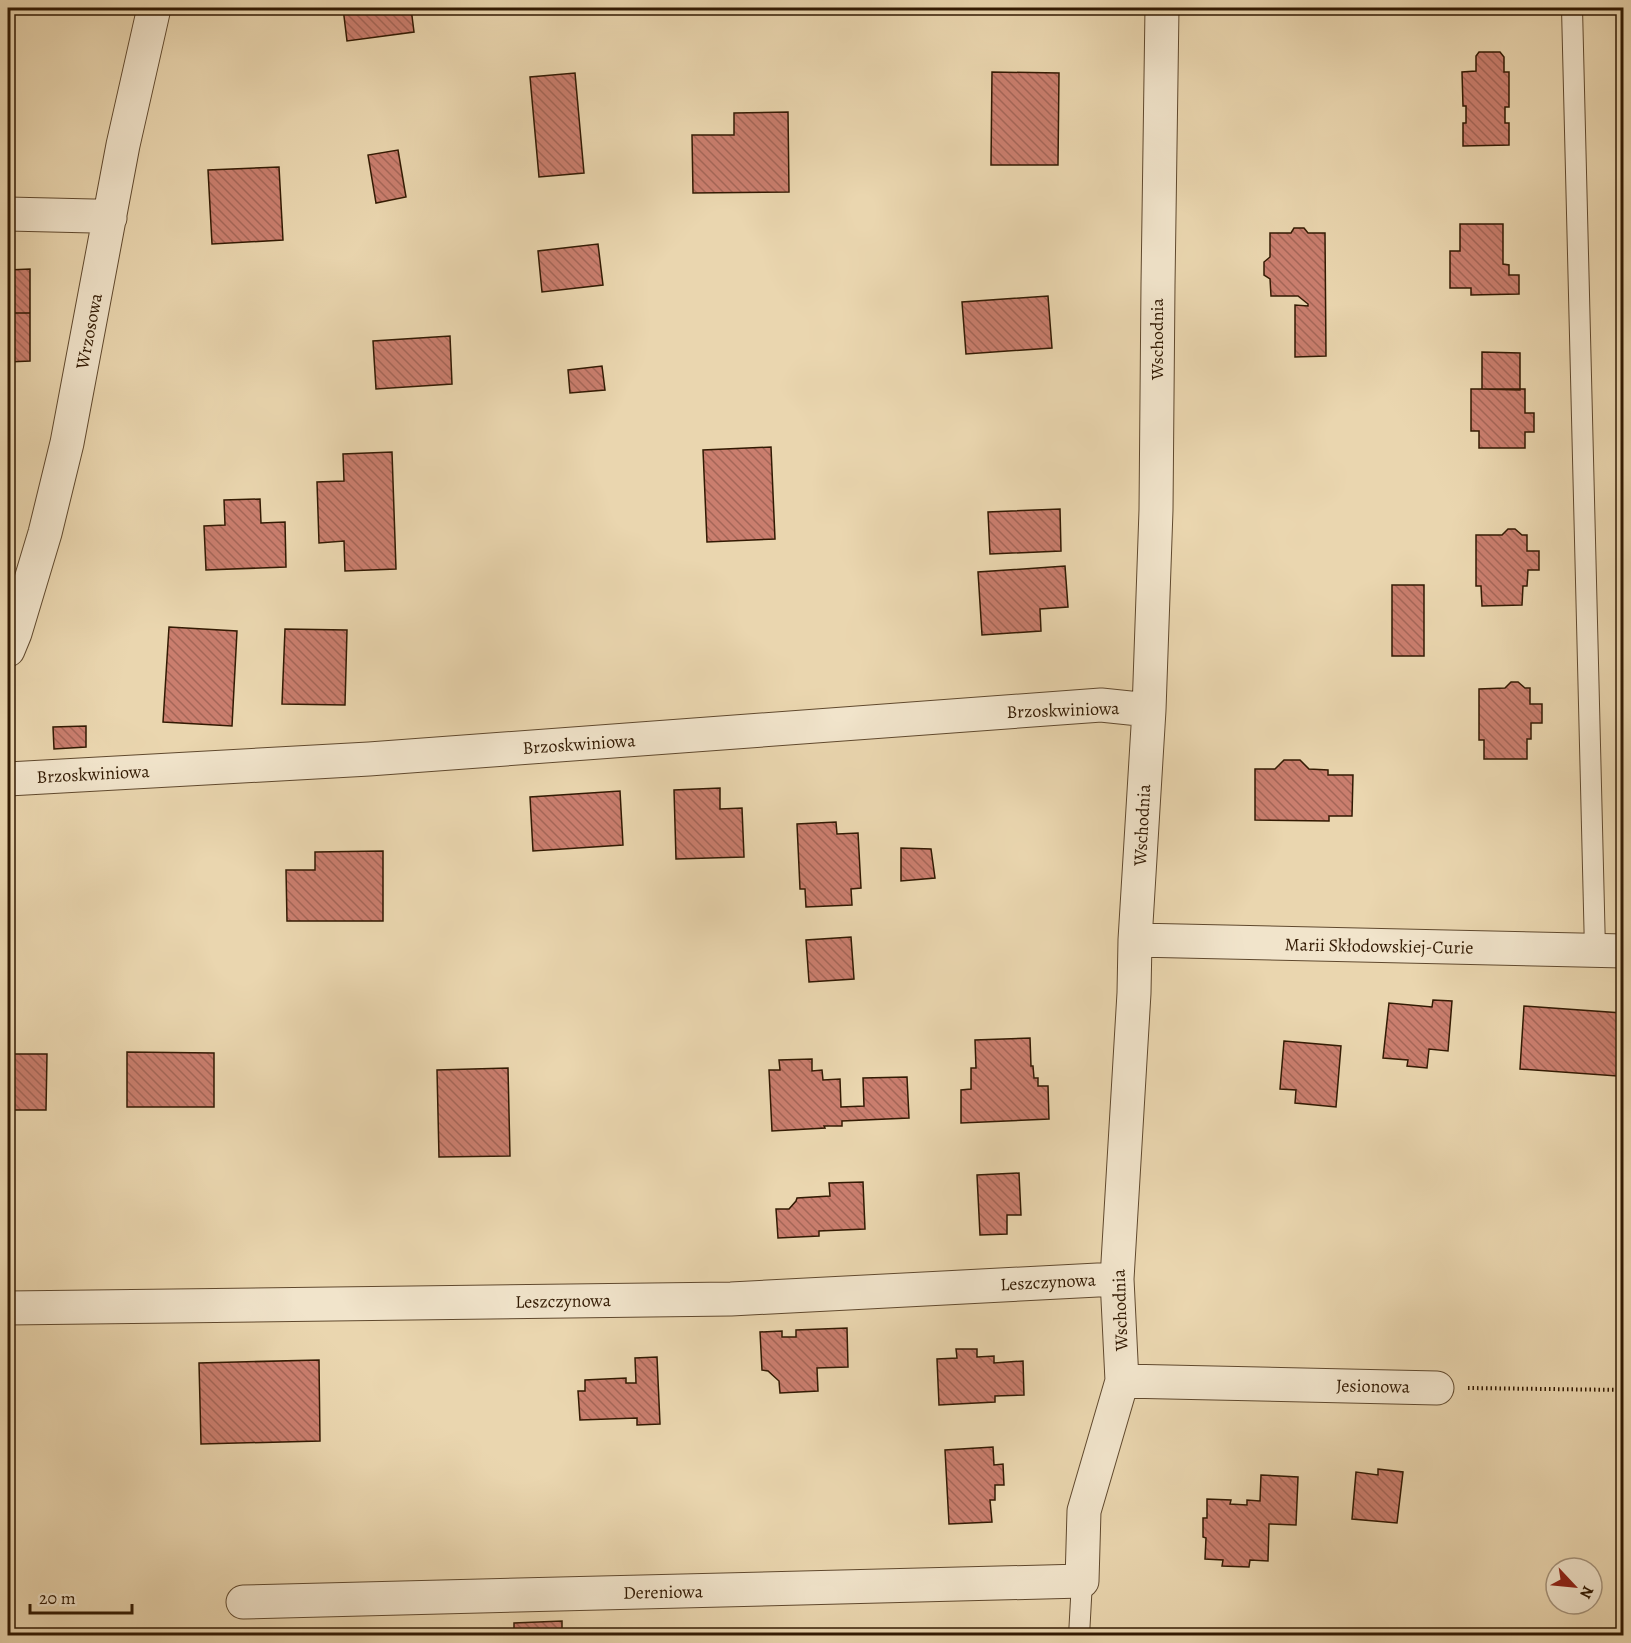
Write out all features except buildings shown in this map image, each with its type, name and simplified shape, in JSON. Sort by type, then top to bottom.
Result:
[{"type":"street","name":"Wrzosowa","points":[[8,650],[45,533],[67,443],[123,145],[154,8]]},
{"type":"street","name":"Wschodnia","points":[[1082,1581],[1084,1511],[1122,1381],[1117,1279],[1149,710],[1156,510],[1162,8]]},
{"type":"street","points":[[8,214],[110,218]]},
{"type":"street","name":"Brzoskwiniowa","points":[[8,779],[369,759],[1101,705],[1149,710]]},
{"type":"street","name":"Marii Skłodowskiej-Curie","points":[[1135,940],[1609,951]]},
{"type":"street","name":"Leszczynowa","points":[[8,1308],[731,1299],[1117,1279]]},
{"type":"street","name":"Jesionowa","points":[[1122,1381],[1437,1388]]},
{"type":"street","name":"Dereniowa","points":[[243,1602],[1082,1581]]},
{"type":"lane","points":[[1572,8],[1609,951]]},
{"type":"lane","name":"Wschodnia","points":[[1079,1635],[1082,1581]]},
{"type":"path","points":[[1437,1388],[1623,1390]]}]
